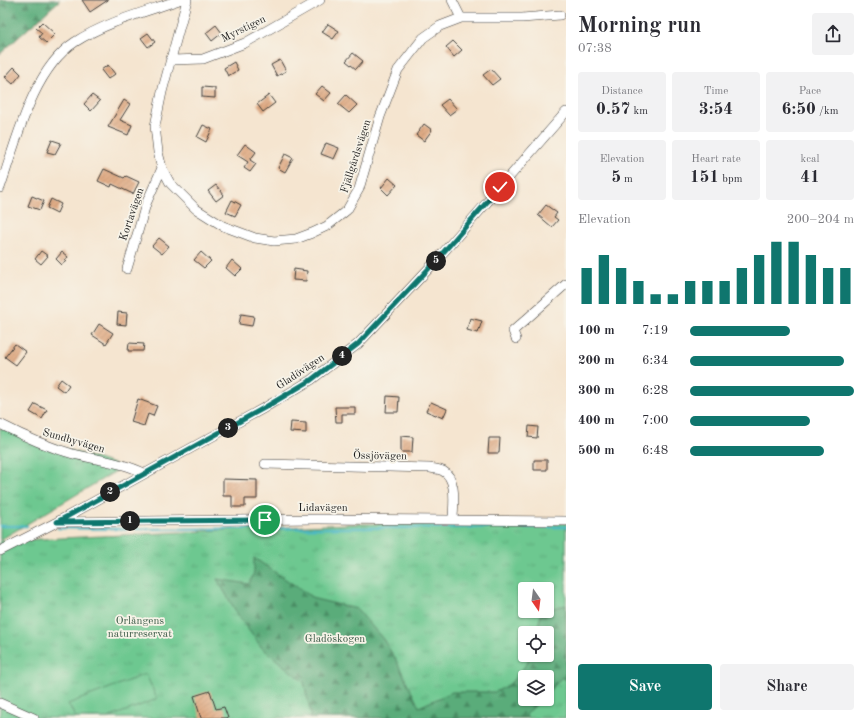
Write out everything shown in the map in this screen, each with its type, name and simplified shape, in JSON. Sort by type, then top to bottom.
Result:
[{"type":"street","points":[[0,188],[36,90],[54,61],[74,42],[101,28],[179,0]]},
{"type":"street","name":"Fjällgårdsvägen","points":[[187,0],[172,60],[162,92],[156,126],[158,152],[162,168],[170,183],[196,209],[223,226],[254,238],[274,241],[296,239],[327,226],[347,210],[359,189],[380,116],[398,70],[423,38],[440,26],[461,18],[522,18],[560,15]]},
{"type":"street","name":"Myrstigen","points":[[172,60],[202,59],[245,43],[320,0]]},
{"type":"street","points":[[452,0],[461,18]]},
{"type":"street","name":"Gladövägen","points":[[0,551],[57,522],[264,408],[311,380],[358,344],[434,263],[566,112]]},
{"type":"street","name":"Kortavägen","points":[[127,269],[146,203],[162,168]]},
{"type":"street","points":[[516,339],[513,331],[566,284]]},
{"type":"street","name":"Sundbyvägen","points":[[0,424],[42,444],[72,454],[128,465],[144,473]]},
{"type":"street","name":"Össjövägen","points":[[265,464],[430,468],[444,471],[450,479],[453,488],[453,520]]},
{"type":"street","name":"Lidavägen","points":[[57,522],[309,519],[566,521]]},
{"type":"street","points":[[0,703],[34,718]]},
{"type":"green space","points":[[0,0],[60,0],[0,54]]},
{"type":"green space","points":[[0,428],[123,467],[0,540]]},
{"type":"green space","name":"Orlångens naturreservat","points":[[566,523],[566,718],[0,718],[0,541],[348,524]]},
{"type":"green space","name":"Gladöskogen","points":[[254,558],[315,599],[357,609],[383,639],[395,658],[419,707],[452,692],[495,692],[509,685],[518,674],[518,706],[534,706],[526,715],[527,718],[309,718],[311,715],[304,682],[262,648],[241,620],[217,579],[249,584],[254,573]]},
{"type":"green space","name":"Gladöskogen","points":[[566,605],[566,680],[562,677],[554,686],[554,670],[521,670],[528,662],[554,662],[554,626],[538,626],[540,618],[554,618],[554,608]]},
{"type":"green space","points":[[146,674],[157,699],[108,718],[76,718],[68,704]]},
{"type":"building","points":[[82,0],[108,0],[90,12]]},
{"type":"building","points":[[42,22],[55,34],[46,43],[39,37],[42,33],[36,28]]},
{"type":"building","points":[[328,24],[339,31],[333,39],[322,32]]},
{"type":"building","points":[[216,25],[222,33],[212,41],[206,33]]},
{"type":"building","points":[[148,33],[155,42],[148,47],[141,38]]},
{"type":"building","points":[[453,41],[462,50],[454,57],[446,47]]},
{"type":"building","points":[[353,53],[363,61],[356,69],[346,61]]},
{"type":"building","points":[[280,60],[286,71],[277,76],[271,65]]},
{"type":"building","points":[[234,62],[238,70],[228,76],[224,68]]},
{"type":"building","points":[[108,65],[115,74],[108,79],[101,70]]},
{"type":"building","points":[[14,67],[21,74],[13,84],[5,77]]},
{"type":"building","points":[[491,69],[500,79],[492,85],[483,75]]},
{"type":"building","points":[[322,86],[331,93],[324,101],[315,94]]},
{"type":"building","points":[[202,87],[215,88],[215,98],[202,97]]},
{"type":"building","points":[[92,95],[100,101],[91,111],[84,104]]},
{"type":"building","points":[[269,95],[275,103],[263,112],[257,104]]},
{"type":"building","points":[[346,95],[357,105],[349,113],[338,104]]},
{"type":"building","points":[[448,99],[457,109],[449,115],[440,105]]},
{"type":"building","points":[[124,100],[130,104],[120,120],[132,125],[128,135],[108,127]]},
{"type":"building","points":[[424,124],[432,130],[424,141],[416,135]]},
{"type":"building","points":[[203,125],[212,129],[206,142],[197,137]]},
{"type":"building","points":[[52,140],[61,143],[55,154],[47,152]]},
{"type":"building","points":[[326,143],[339,148],[334,159],[321,154]]},
{"type":"building","points":[[245,144],[256,152],[250,160],[256,164],[250,172],[244,168],[248,162],[237,155]]},
{"type":"building","points":[[285,154],[293,158],[285,172],[278,168]]},
{"type":"building","points":[[104,169],[124,178],[126,176],[139,182],[133,194],[112,184],[111,187],[98,181]]},
{"type":"building","points":[[389,178],[397,185],[388,195],[381,188]]},
{"type":"building","points":[[216,185],[224,195],[216,201],[208,191]]},
{"type":"building","points":[[32,196],[44,201],[40,210],[28,206]]},
{"type":"building","points":[[51,199],[61,204],[57,213],[47,208]]},
{"type":"building","points":[[232,200],[241,205],[235,216],[226,212]]},
{"type":"building","points":[[546,205],[557,213],[554,217],[558,220],[552,227],[538,215]]},
{"type":"building","points":[[159,238],[169,246],[162,254],[152,246]]},
{"type":"building","points":[[41,251],[48,256],[41,264],[35,259]]},
{"type":"building","points":[[62,252],[68,257],[62,265],[56,259]]},
{"type":"building","points":[[201,252],[211,261],[204,268],[194,260]]},
{"type":"building","points":[[232,260],[242,269],[235,276],[226,268]]},
{"type":"building","points":[[294,269],[307,271],[306,281],[293,280]]},
{"type":"building","points":[[118,312],[127,313],[126,325],[117,324]]},
{"type":"building","points":[[241,314],[254,316],[252,326],[239,324]]},
{"type":"building","points":[[470,318],[482,321],[478,333],[467,330]]},
{"type":"building","points":[[99,324],[113,333],[106,344],[92,335]]},
{"type":"building","points":[[129,343],[144,344],[143,351],[128,351]]},
{"type":"building","points":[[15,344],[26,352],[16,365],[5,357]]},
{"type":"building","points":[[61,379],[69,385],[64,392],[56,386]]},
{"type":"building","points":[[387,396],[399,397],[398,412],[386,412]]},
{"type":"building","points":[[138,399],[157,406],[153,416],[148,414],[144,426],[131,422]]},
{"type":"building","points":[[431,402],[447,409],[443,418],[426,411]]},
{"type":"building","points":[[35,404],[47,410],[42,419],[30,412]]},
{"type":"building","points":[[335,407],[355,407],[355,414],[342,414],[342,422],[336,422]]},
{"type":"building","points":[[291,422],[306,423],[306,433],[290,432]]},
{"type":"building","points":[[529,426],[538,427],[537,438],[528,437]]},
{"type":"building","points":[[401,436],[413,437],[412,452],[401,452]]},
{"type":"building","points":[[489,438],[500,438],[499,453],[488,453]]},
{"type":"building","points":[[534,460],[547,460],[547,470],[534,470]]},
{"type":"building","points":[[223,479],[257,480],[257,499],[245,499],[245,507],[232,507],[232,496],[223,496]]},
{"type":"building","points":[[210,691],[216,709],[224,707],[228,718],[201,718],[194,696]]},
{"type":"waterway","points":[[0,526],[27,526]]},
{"type":"waterway","points":[[136,529],[566,527]]},
{"type":"waterway","points":[[58,528],[126,529]]},
{"type":"route","points":[[265,520],[57,522],[144,473],[206,441],[311,380],[358,344],[434,263],[500,187]]}]
